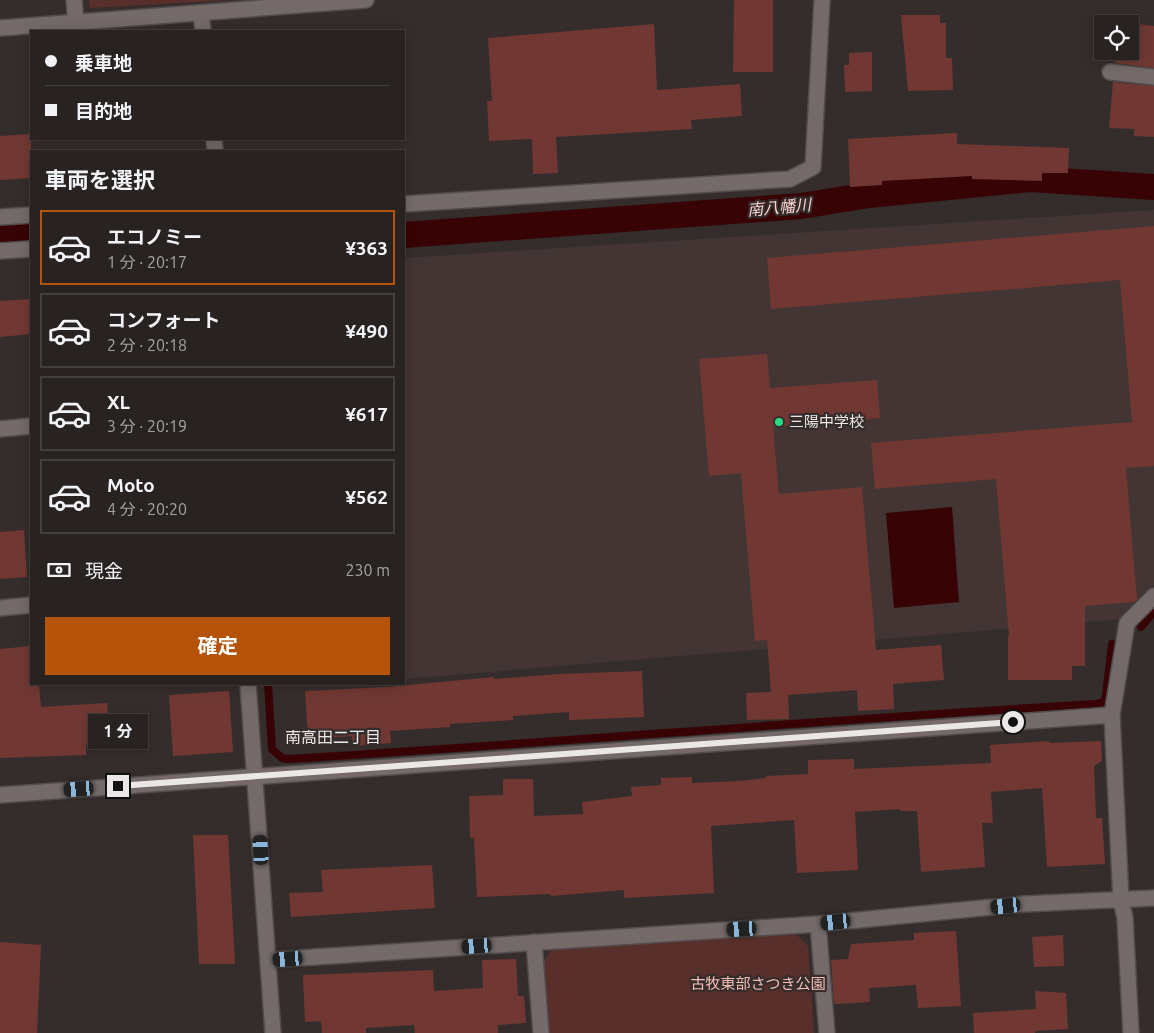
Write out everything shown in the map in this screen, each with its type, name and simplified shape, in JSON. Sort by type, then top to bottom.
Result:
[{"type":"street","points":[[74,0],[76,22]]},
{"type":"street","points":[[0,28],[319,2],[366,0]]},
{"type":"street","points":[[405,204],[790,179],[812,167],[822,0]]},
{"type":"street","points":[[201,13],[203,30]]},
{"type":"street","points":[[1110,72],[1154,77]]},
{"type":"street","points":[[0,218],[30,215]]},
{"type":"street","points":[[0,251],[30,249]]},
{"type":"street","points":[[0,429],[30,426]]},
{"type":"street","points":[[1131,1033],[1125,918],[1121,900],[1112,715],[1127,622],[1154,596]]},
{"type":"street","points":[[0,608],[30,605]]},
{"type":"street","points":[[248,685],[273,1033]]},
{"type":"street","points":[[0,795],[1112,715]]},
{"type":"street","points":[[269,960],[818,924],[1024,904],[1154,898]]},
{"type":"street","points":[[818,924],[827,1033]]},
{"type":"street","points":[[534,942],[541,1033]]},
{"type":"shaded area","name":"三陽中学校","points":[[1154,210],[1154,585],[1123,619],[405,679],[405,258]]},
{"type":"shaded area","points":[[952,507],[959,602],[894,608],[886,513]]},
{"type":"green space","points":[[89,0],[234,0],[90,8]]},
{"type":"green space","name":"古牧東部さつき公園","points":[[795,933],[808,946],[814,1033],[547,1033],[543,963],[551,950]]},
{"type":"building","points":[[734,0],[773,0],[773,72],[733,72]]},
{"type":"building","points":[[901,15],[940,15],[940,23],[946,23],[946,58],[952,58],[953,90],[908,91]]},
{"type":"building","points":[[654,24],[657,90],[740,84],[742,116],[691,120],[692,129],[556,137],[558,173],[533,174],[532,139],[489,141],[487,101],[492,101],[488,38]]},
{"type":"building","points":[[1139,24],[1154,26],[1154,68],[1115,63],[1116,60],[1139,60]]},
{"type":"building","points":[[872,52],[872,91],[845,92],[844,65],[849,65],[849,53]]},
{"type":"building","points":[[1113,82],[1154,86],[1154,137],[1134,136],[1134,129],[1109,128]]},
{"type":"building","points":[[957,133],[957,144],[1069,148],[1068,173],[1042,173],[1042,181],[972,179],[972,176],[882,181],[882,185],[850,187],[848,139]]},
{"type":"building","points":[[30,134],[30,178],[0,180],[0,136]]},
{"type":"building","points":[[1154,226],[1154,466],[1126,468],[1137,600],[1134,602],[1085,606],[1085,666],[1072,666],[1072,680],[1008,680],[1009,636],[996,479],[875,489],[871,443],[1132,422],[1120,280],[771,309],[767,258]]},
{"type":"building","points":[[30,299],[30,334],[0,337],[0,301]]},
{"type":"building","points":[[767,354],[770,388],[877,380],[880,418],[773,427],[779,494],[862,487],[876,650],[941,645],[944,680],[893,684],[894,709],[858,711],[857,690],[788,695],[789,719],[747,720],[746,693],[771,692],[767,640],[755,641],[741,473],[709,476],[699,359]]},
{"type":"building","points":[[24,530],[27,577],[0,579],[0,532]]},
{"type":"building","points":[[30,646],[30,685],[39,685],[41,707],[107,703],[110,742],[86,744],[86,755],[0,758],[0,649]]},
{"type":"building","points":[[642,671],[644,717],[569,720],[569,712],[513,716],[513,720],[450,724],[450,727],[390,731],[391,743],[352,746],[352,736],[308,739],[305,691],[387,687],[494,677],[494,679]]},
{"type":"building","points":[[229,691],[233,752],[173,756],[169,695]]},
{"type":"building","points":[[1049,741],[1049,743],[1101,741],[1102,761],[1094,766],[1096,818],[1102,818],[1105,864],[1047,867],[1042,788],[991,792],[993,823],[982,823],[985,867],[921,872],[917,811],[900,811],[900,809],[855,812],[858,870],[797,873],[794,820],[711,826],[714,893],[624,898],[624,890],[551,896],[550,894],[477,897],[474,838],[470,838],[469,796],[503,795],[503,779],[533,779],[534,816],[583,814],[582,802],[632,796],[631,787],[661,785],[661,778],[692,777],[692,783],[741,781],[766,778],[766,776],[808,774],[808,760],[854,759],[854,769],[991,763],[990,745]]},
{"type":"building","points":[[193,835],[228,835],[235,964],[199,964]]},
{"type":"building","points":[[432,865],[435,908],[291,917],[289,893],[323,892],[321,870]]},
{"type":"building","points":[[956,931],[961,1006],[918,1008],[916,985],[869,988],[870,1002],[834,1004],[831,960],[848,959],[851,944],[914,940],[914,933]]},
{"type":"building","points":[[1063,935],[1064,966],[1034,967],[1032,937]]},
{"type":"building","points":[[0,942],[41,945],[37,1033],[0,1033]]},
{"type":"building","points":[[516,959],[518,996],[524,996],[526,1023],[498,1025],[498,1033],[415,1033],[414,1025],[366,1028],[366,1033],[322,1033],[321,1021],[305,1022],[303,975],[433,970],[434,991],[483,988],[482,960]]},
{"type":"building","points":[[1035,991],[1066,993],[1068,1029],[1035,1031],[1035,1033],[974,1033],[973,1013],[1036,1009]]},
{"type":"waterway","name":"南八幡川","points":[[405,235],[801,206],[869,195],[1030,179],[1154,187]]},
{"type":"waterway","name":"南八幡川","points":[[0,237],[30,235]]},
{"type":"waterway","points":[[1141,627],[1154,612]]},
{"type":"waterway","points":[[268,685],[272,749],[282,758],[287,759],[1096,704],[1104,702],[1106,695],[1112,644]]},
{"type":"place","name":"三陽中学校","points":[[779,422]]},
{"type":"district","name":"南高田二丁目","points":[[333,737]]},
{"type":"route","points":[[118,786],[1013,722]]}]
